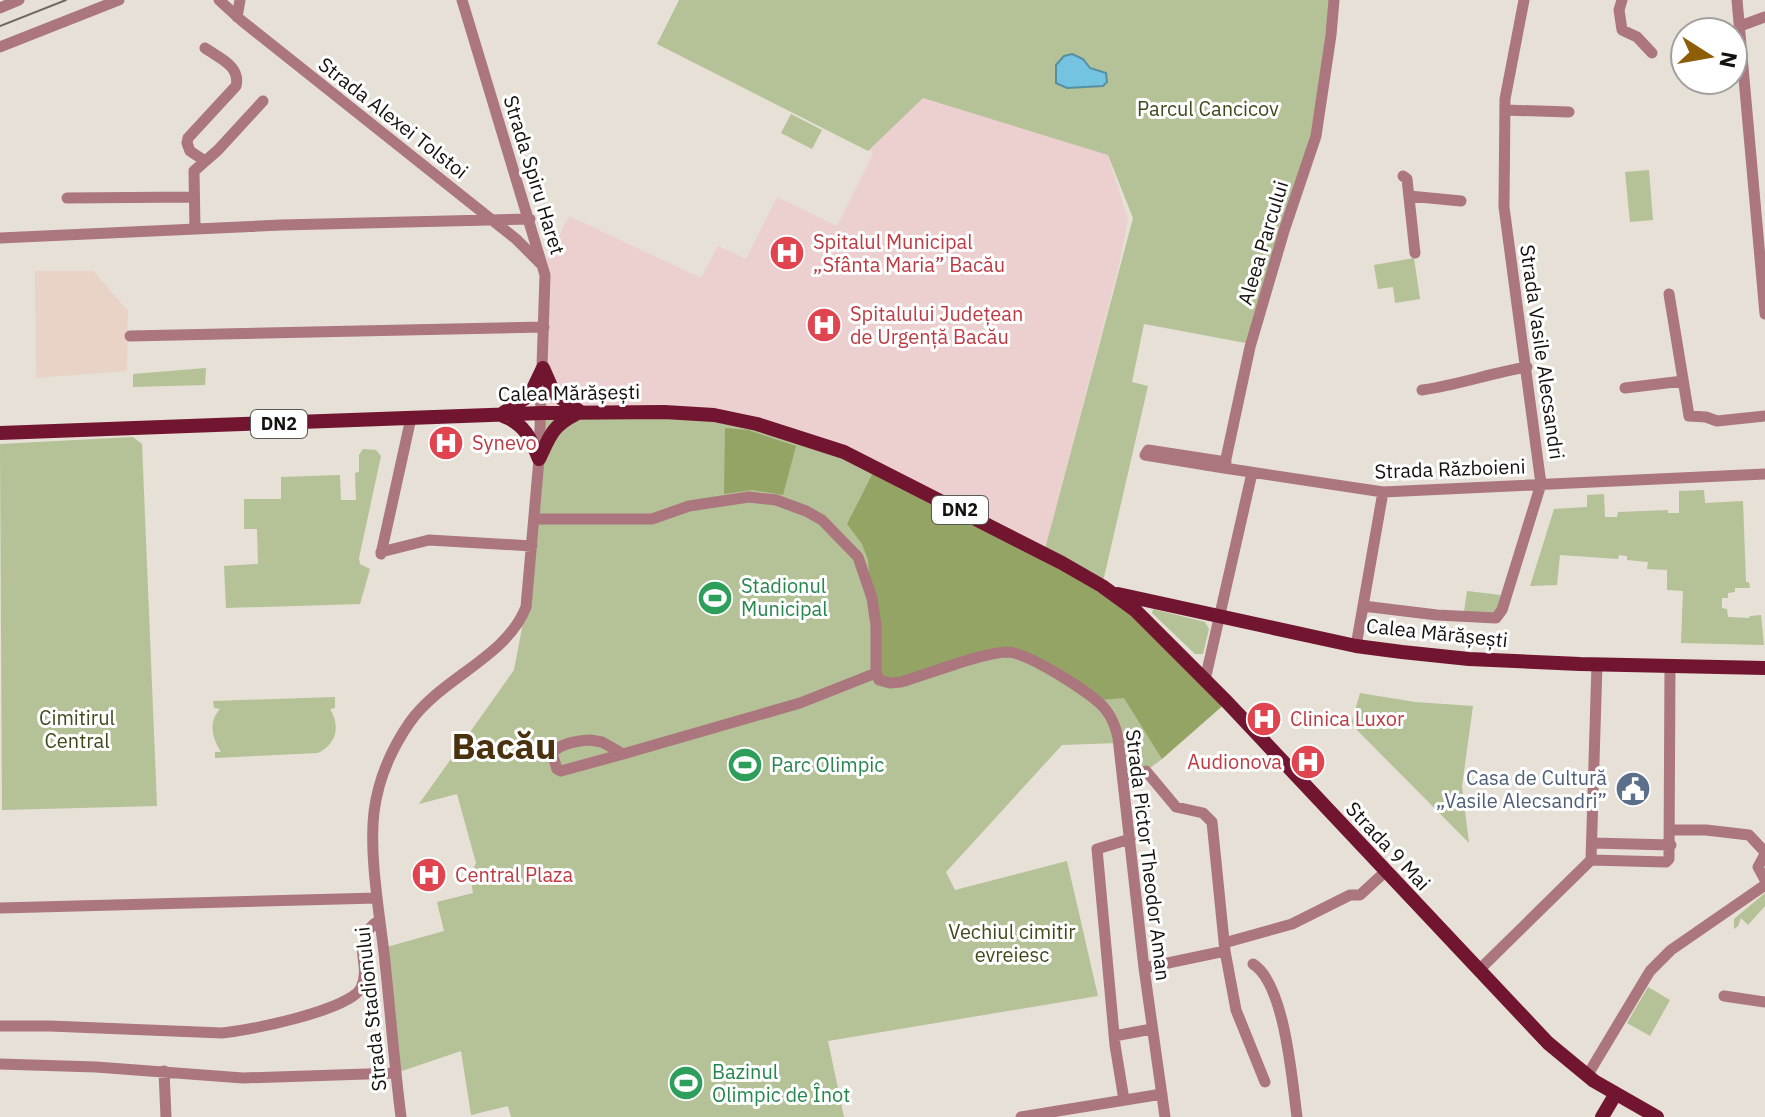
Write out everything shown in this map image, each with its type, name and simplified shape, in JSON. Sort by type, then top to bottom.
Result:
[{"type":"main road","points":[[543,368],[554,393],[579,412]]},
{"type":"main road","points":[[499,415],[530,395],[543,368]]},
{"type":"main road","points":[[539,459],[553,429],[579,412]]},
{"type":"main road","name":"Calea Mărășești","points":[[0,433],[579,412],[714,415],[813,441],[866,463],[942,500],[1106,589],[1356,646],[1469,659],[1765,668]]},
{"type":"main road","points":[[499,415],[517,421],[525,430],[539,459]]},
{"type":"main road","name":"Strada 9 Mai","points":[[1106,589],[1149,622],[1548,1043],[1587,1076],[1657,1117]]},
{"type":"main road","points":[[1602,1117],[1615,1095]]},
{"type":"street","points":[[0,8],[19,0]]},
{"type":"street","points":[[0,47],[119,0]]},
{"type":"street","name":"Strada Alexei Tolstoi","points":[[219,0],[524,246],[543,267]]},
{"type":"street","points":[[237,17],[240,0]]},
{"type":"street","name":"Strada Spiru Haret","points":[[462,0],[543,267],[542,413],[532,546]]},
{"type":"street","name":"Aleea Parcului","points":[[1225,465],[1250,347],[1316,136],[1334,0]]},
{"type":"street","name":"Strada Vasile Alecsandri","points":[[1363,606],[1496,618],[1502,610],[1541,484],[1504,207],[1505,110],[1524,0]]},
{"type":"street","points":[[1622,0],[1619,10],[1622,30],[1637,37],[1652,53]]},
{"type":"street","points":[[205,48],[233,67],[238,76],[236,86],[188,138],[190,151],[205,161]]},
{"type":"street","points":[[1746,96],[1765,314]]},
{"type":"street","points":[[195,229],[194,171],[263,101]]},
{"type":"street","points":[[1505,110],[1569,112]]},
{"type":"street","points":[[1403,176],[1407,179],[1415,253]]},
{"type":"street","points":[[1409,196],[1461,201]]},
{"type":"street","points":[[67,198],[193,197]]},
{"type":"street","points":[[0,238],[530,219]]},
{"type":"street","points":[[1669,294],[1689,416],[1717,421],[1765,416]]},
{"type":"street","points":[[130,336],[544,327]]},
{"type":"street","points":[[1422,390],[1527,367]]},
{"type":"street","points":[[1625,388],[1683,381]]},
{"type":"street","points":[[411,418],[381,554],[429,540],[532,546]]},
{"type":"street","points":[[1205,680],[1252,473],[1225,465],[1148,450],[1145,455],[1225,465]]},
{"type":"street","name":"Strada Războieni","points":[[1252,473],[1383,492],[1765,474]]},
{"type":"street","points":[[1356,646],[1383,492]]},
{"type":"street","points":[[536,519],[652,519],[689,506],[749,497],[776,500],[822,520],[858,557],[872,598],[876,626],[876,673],[800,703],[623,754],[561,771],[557,769],[552,753],[570,743],[590,740],[602,742],[623,754]]},
{"type":"street","name":"Strada Stadionului","points":[[401,1117],[377,898],[374,812],[388,762],[410,722],[424,705],[515,630],[526,607],[532,546]]},
{"type":"street","name":"Strada Pictor Theodor Aman","points":[[876,673],[879,680],[901,682],[1009,652],[1027,658],[1087,693],[1107,711],[1118,738],[1144,968],[1165,1117]]},
{"type":"street","points":[[1479,970],[1591,860],[1597,664]]},
{"type":"street","points":[[1591,860],[1666,862],[1669,859],[1670,666]]},
{"type":"street","points":[[1123,776],[1146,771],[1176,807],[1203,813],[1212,822],[1224,947],[1236,1010],[1265,1082]]},
{"type":"street","points":[[1587,1076],[1650,971],[1671,950],[1765,883],[1758,867],[1765,853],[1749,835],[1671,830]]},
{"type":"street","points":[[1124,1100],[1114,1036],[1097,849],[1130,839]]},
{"type":"street","points":[[1592,843],[1671,845]]},
{"type":"street","points":[[1144,968],[1224,947],[1292,924],[1350,895],[1360,895],[1385,872]]},
{"type":"street","points":[[0,908],[377,898]]},
{"type":"street","points":[[0,1026],[222,1033],[239,1032],[324,1011],[341,1005],[361,987],[364,934],[379,920]]},
{"type":"street","points":[[1253,964],[1267,977],[1283,1024],[1297,1117]]},
{"type":"street","points":[[1724,996],[1765,1002]]},
{"type":"street","points":[[1114,1036],[1152,1029]]},
{"type":"street","points":[[0,1064],[164,1071],[243,1078],[396,1073]]},
{"type":"street","points":[[164,1071],[166,1117]]},
{"type":"street","points":[[1021,1117],[1162,1094]]},
{"type":"shaded area","name":"Spitalului Județean de Urgență Bacău","points":[[923,97],[1108,155],[1128,220],[1044,554],[542,413],[543,267],[569,216],[701,278],[718,246],[746,259],[777,197],[837,226],[873,154],[869,149]]},
{"type":"shaded area","points":[[35,271],[93,271],[128,311],[127,371],[36,378]]},
{"type":"green space","name":"Parc Olimpic","points":[[679,0],[1334,0],[1316,136],[1251,344],[1144,324],[1132,382],[1148,386],[1102,586],[1162,759],[1146,771],[1123,776],[1118,743],[1062,745],[946,872],[955,890],[1067,861],[1098,996],[828,1041],[844,1117],[511,1117],[508,1106],[471,1115],[461,1051],[396,1073],[383,948],[444,931],[437,902],[473,893],[470,875],[476,863],[457,794],[419,804],[514,670],[526,607],[542,413],[664,412],[813,441],[1044,553],[1133,218],[1108,155],[923,98],[868,151],[657,44]]},
{"type":"green space","points":[[791,114],[822,130],[812,149],[781,133]]},
{"type":"green space","points":[[1649,170],[1653,220],[1630,222],[1625,172]]},
{"type":"green space","points":[[1414,258],[1420,299],[1395,303],[1393,287],[1378,289],[1374,265]]},
{"type":"green space","points":[[206,368],[205,385],[133,387],[133,374]]},
{"type":"green space","points":[[725,428],[748,430],[796,446],[783,495],[752,490],[724,494]]},
{"type":"green space","name":"Cimitirul Central","points":[[133,437],[142,444],[157,806],[2,810],[0,444]]},
{"type":"green space","points":[[363,449],[376,450],[381,456],[359,558],[360,564],[370,569],[360,604],[226,608],[224,566],[258,564],[257,529],[244,529],[244,499],[281,499],[281,477],[340,475],[341,500],[356,500],[355,473],[359,472],[359,455]]},
{"type":"green space","points":[[876,467],[1102,586],[1227,702],[1162,759],[1124,698],[1101,700],[1015,651],[901,679],[878,677],[868,560],[862,544],[847,524]]},
{"type":"green space","points":[[1704,490],[1705,503],[1743,501],[1746,582],[1749,582],[1750,588],[1735,588],[1735,592],[1728,593],[1728,598],[1722,598],[1722,608],[1727,609],[1728,617],[1761,615],[1764,645],[1681,643],[1683,591],[1667,590],[1667,570],[1647,569],[1648,562],[1627,560],[1627,556],[1619,555],[1618,559],[1560,555],[1557,585],[1530,586],[1554,509],[1587,507],[1587,495],[1604,494],[1605,517],[1617,517],[1618,512],[1668,510],[1668,513],[1679,513],[1679,491]]},
{"type":"green space","points":[[1467,591],[1501,595],[1495,616],[1464,612]]},
{"type":"green space","points":[[1153,609],[1205,622],[1209,629],[1203,654],[1195,654],[1152,613]]},
{"type":"green space","points":[[1360,693],[1415,702],[1473,706],[1462,786],[1469,843],[1351,724]]},
{"type":"green space","points":[[335,697],[335,708],[330,709],[335,734],[329,745],[318,753],[215,758],[215,752],[221,752],[215,741],[213,725],[220,709],[214,708],[213,701]]},
{"type":"green space","points":[[1765,893],[1765,906],[1748,925],[1741,918],[1734,929],[1734,919]]},
{"type":"green space","points":[[1648,987],[1670,1000],[1650,1036],[1627,1023]]},
{"type":"water","points":[[1072,54],[1083,59],[1090,68],[1106,73],[1107,82],[1103,86],[1067,88],[1056,83],[1056,65],[1064,56]]},
{"type":"railway","points":[[0,26],[66,0]]},
{"type":"place","name":"Spitalul Municipal „Sfânta Maria” Bacău","points":[[787,253]]},
{"type":"place","name":"Spitalului Județean de Urgență Bacău","points":[[824,325]]},
{"type":"place","name":"Synevo","points":[[446,443]]},
{"type":"place","name":"Stadionul Municipal","points":[[715,598]]},
{"type":"place","name":"Clinica Luxor","points":[[1264,719]]},
{"type":"place","name":"Audionova","points":[[1308,762]]},
{"type":"place","name":"Parc Olimpic","points":[[745,765]]},
{"type":"place","name":"Casa de Cultură „Vasile Alecsandri”","points":[[1633,789]]},
{"type":"place","name":"Central Plaza","points":[[429,875]]},
{"type":"place","name":"Bazinul Olimpic de Înot","points":[[686,1083]]},
{"type":"district","name":"Bacău","points":[[504,746]]},
{"type":"park label","name":"Parcul Cancicov","points":[[1208,109]]},
{"type":"park label","name":"Vechiul cimitir evreiesc","points":[[1012,944]]}]
